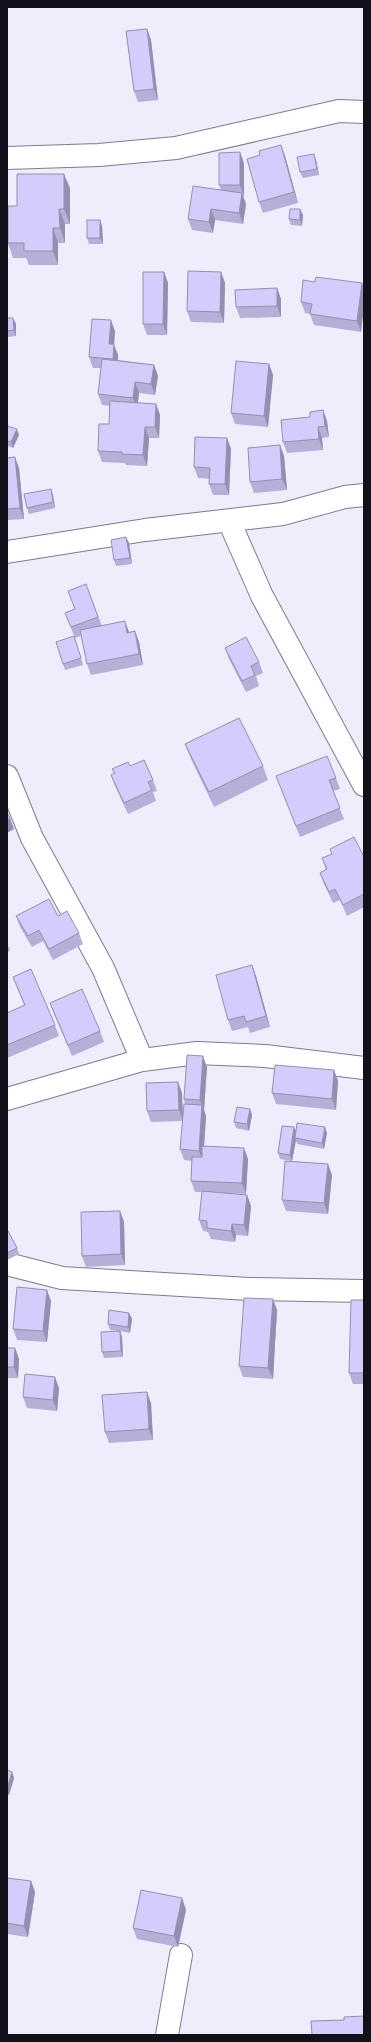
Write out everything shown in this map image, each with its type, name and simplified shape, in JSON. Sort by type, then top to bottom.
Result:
[{"type":"street","points":[[7,158],[99,154],[176,148],[339,111],[364,112]]},
{"type":"street","points":[[7,552],[145,530],[283,514],[345,497],[364,495]]},
{"type":"street","points":[[228,521],[262,596],[364,785]]},
{"type":"street","points":[[7,776],[32,838],[103,968],[142,1060]]},
{"type":"street","points":[[7,1099],[142,1060],[197,1053],[265,1056],[364,1068]]},
{"type":"street","points":[[7,1264],[62,1278],[249,1289],[364,1291]]},
{"type":"street","points":[[167,2035],[181,1955]]},
{"type":"building","points":[[147,29],[154,89],[134,91],[126,31]]},
{"type":"building","points":[[281,145],[294,192],[259,202],[247,159],[260,155],[259,151]]},
{"type":"building","points":[[240,152],[240,185],[219,185],[219,153]]},
{"type":"building","points":[[314,154],[317,169],[300,172],[297,157]]},
{"type":"building","points":[[17,174],[64,174],[64,209],[59,209],[60,228],[53,228],[53,251],[24,251],[24,243],[8,243],[8,206],[17,206]]},
{"type":"building","points":[[193,186],[242,193],[239,213],[211,209],[209,222],[188,219]]},
{"type":"building","points":[[290,209],[300,209],[300,220],[289,219]]},
{"type":"building","points":[[87,220],[100,220],[100,238],[87,238]]},
{"type":"building","points":[[188,271],[221,272],[220,312],[187,311]]},
{"type":"building","points":[[143,272],[164,272],[163,324],[143,324]]},
{"type":"building","points":[[316,277],[362,283],[357,321],[310,314],[312,304],[301,302],[303,280],[315,282]]},
{"type":"building","points":[[277,288],[277,306],[236,307],[235,290]]},
{"type":"building","points":[[7,318],[13,318],[14,330],[7,331]]},
{"type":"building","points":[[92,319],[111,320],[109,344],[114,344],[113,359],[89,357]]},
{"type":"building","points":[[102,359],[154,365],[151,384],[135,382],[133,398],[98,394]]},
{"type":"building","points":[[236,361],[269,364],[264,416],[231,413]]},
{"type":"building","points":[[110,401],[156,404],[155,427],[145,427],[143,455],[98,451],[99,424],[109,424]]},
{"type":"building","points":[[323,410],[325,426],[318,427],[319,439],[283,442],[281,420],[310,417],[310,412]]},
{"type":"building","points":[[7,426],[17,429],[11,442],[7,441]]},
{"type":"building","points":[[195,437],[227,438],[225,484],[209,484],[210,468],[194,467]]},
{"type":"building","points":[[280,445],[282,479],[250,482],[248,448]]},
{"type":"building","points":[[15,457],[20,508],[7,509],[7,458]]},
{"type":"building","points":[[51,489],[53,502],[27,508],[24,494]]},
{"type":"building","points":[[126,537],[130,558],[114,560],[111,540]]},
{"type":"building","points":[[86,584],[98,617],[71,627],[65,613],[75,609],[68,591]]},
{"type":"building","points":[[125,621],[127,633],[135,631],[139,654],[87,664],[80,630]]},
{"type":"building","points":[[74,636],[81,658],[63,664],[56,642]]},
{"type":"building","points":[[246,637],[259,662],[251,666],[255,675],[242,681],[225,648]]},
{"type":"building","points":[[239,718],[263,766],[209,792],[185,744]]},
{"type":"building","points":[[327,756],[336,778],[329,780],[340,808],[296,826],[276,776]]},
{"type":"building","points":[[144,760],[153,780],[148,782],[152,790],[124,803],[111,775],[115,773],[112,769],[128,762],[130,766]]},
{"type":"building","points":[[7,813],[10,818],[7,820]]},
{"type":"building","points":[[354,837],[364,857],[364,894],[343,905],[335,889],[329,892],[320,873],[327,869],[322,858],[332,854],[330,849]]},
{"type":"building","points":[[49,899],[58,916],[67,911],[79,933],[49,949],[39,930],[28,936],[16,916]]},
{"type":"building","points":[[252,965],[266,1016],[246,1022],[244,1016],[228,1020],[216,975]]},
{"type":"building","points":[[31,969],[55,1025],[7,1045],[7,1013],[25,1005],[13,977]]},
{"type":"building","points":[[82,989],[100,1031],[68,1045],[50,1003]]},
{"type":"building","points":[[187,1055],[203,1056],[200,1100],[184,1099]]},
{"type":"building","points":[[275,1065],[334,1070],[332,1099],[272,1093]]},
{"type":"building","points":[[178,1082],[179,1110],[147,1111],[146,1083]]},
{"type":"building","points":[[184,1104],[202,1105],[199,1151],[180,1149]]},
{"type":"building","points":[[237,1107],[250,1109],[247,1124],[234,1122]]},
{"type":"building","points":[[297,1123],[325,1127],[322,1143],[295,1138]]},
{"type":"building","points":[[282,1126],[294,1127],[290,1155],[278,1153]]},
{"type":"building","points":[[202,1146],[244,1148],[242,1183],[191,1181],[192,1157],[202,1157]]},
{"type":"building","points":[[285,1161],[328,1164],[324,1203],[282,1200]]},
{"type":"building","points":[[202,1191],[247,1195],[244,1225],[232,1224],[231,1231],[207,1228],[207,1221],[199,1220]]},
{"type":"building","points":[[120,1211],[121,1254],[82,1256],[81,1212]]},
{"type":"building","points":[[7,1229],[17,1248],[7,1253]]},
{"type":"building","points":[[17,1287],[47,1290],[43,1331],[13,1329]]},
{"type":"building","points":[[244,1298],[273,1299],[268,1368],[239,1366]]},
{"type":"building","points":[[351,1300],[364,1300],[364,1373],[349,1373]]},
{"type":"building","points":[[109,1310],[129,1313],[128,1327],[108,1324]]},
{"type":"building","points":[[120,1331],[121,1351],[102,1352],[101,1332]]},
{"type":"building","points":[[7,1348],[15,1348],[14,1367],[7,1367]]},
{"type":"building","points":[[25,1374],[55,1377],[53,1400],[23,1397]]},
{"type":"building","points":[[147,1392],[149,1429],[105,1432],[102,1395]]},
{"type":"building","points":[[7,1770],[12,1772],[7,1789]]},
{"type":"building","points":[[7,1878],[31,1881],[24,1926],[7,1923]]},
{"type":"building","points":[[141,1890],[182,1898],[174,1936],[133,1928]]},
{"type":"building","points":[[364,2016],[364,2035],[312,2035],[311,2021],[344,2020],[344,2017]]}]
